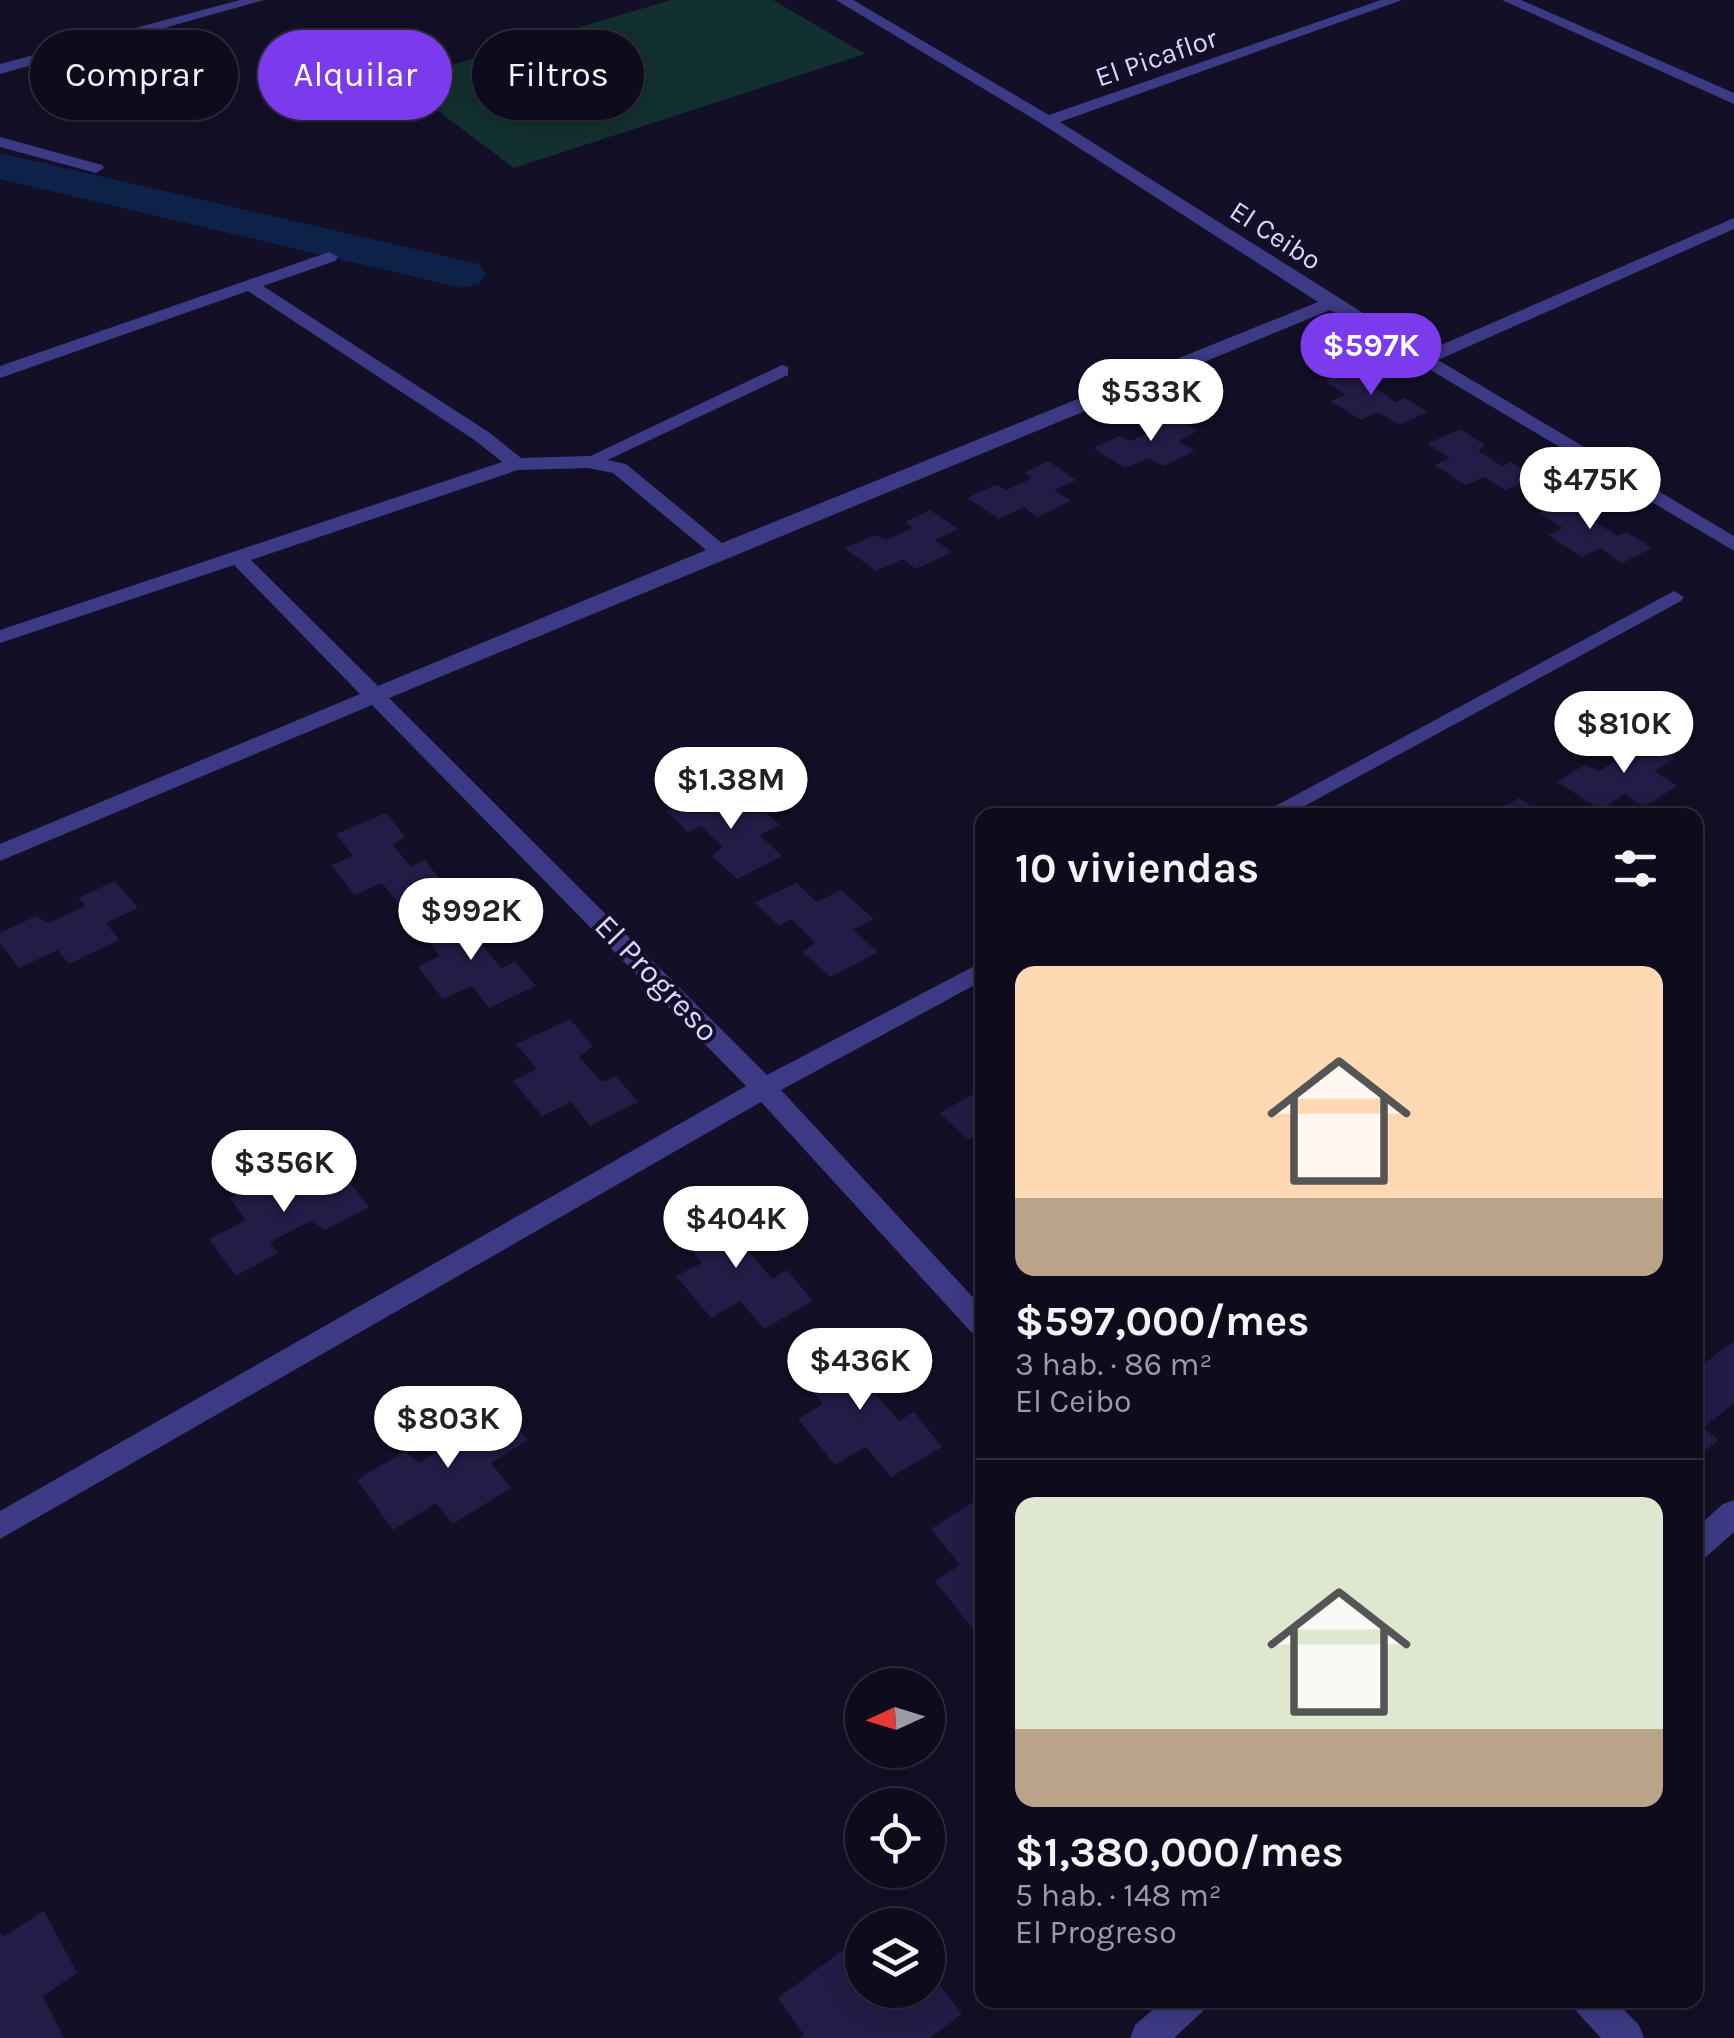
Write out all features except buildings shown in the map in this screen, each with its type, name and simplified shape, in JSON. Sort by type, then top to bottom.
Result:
[{"type":"street","points":[[0,69],[257,0]]},
{"type":"street","name":"El Ceibo","points":[[843,0],[1048,121],[1331,303],[1734,545]]},
{"type":"street","name":"El Picaflor","points":[[1048,121],[1394,0]]},
{"type":"street","points":[[1509,0],[1734,99]]},
{"type":"street","points":[[0,142],[96,168]]},
{"type":"street","points":[[1427,358],[1734,223]]},
{"type":"street","points":[[0,372],[329,258]]},
{"type":"street","points":[[250,285],[483,437],[516,464]]},
{"type":"street","points":[[0,853],[720,551],[1331,303]]},
{"type":"street","points":[[588,462],[782,371]]},
{"type":"street","points":[[0,638],[516,464],[588,462],[620,468],[720,551]]},
{"type":"street","name":"El Progreso","points":[[237,556],[764,1088],[975,1317]]},
{"type":"street","points":[[1283,808],[1674,597]]},
{"type":"street","points":[[0,1526],[764,1088],[975,974]]},
{"type":"street","points":[[1703,1541],[1734,1513]]},
{"type":"street","points":[[1148,2038],[1181,2008]]},
{"type":"street","points":[[1597,2008],[1626,2038]]},
{"type":"green space","points":[[671,0],[773,0],[865,54],[514,168],[450,120],[452,65],[472,59],[472,120],[644,120],[644,30],[570,30]]},
{"type":"waterway","points":[[0,166],[462,274]]}]
